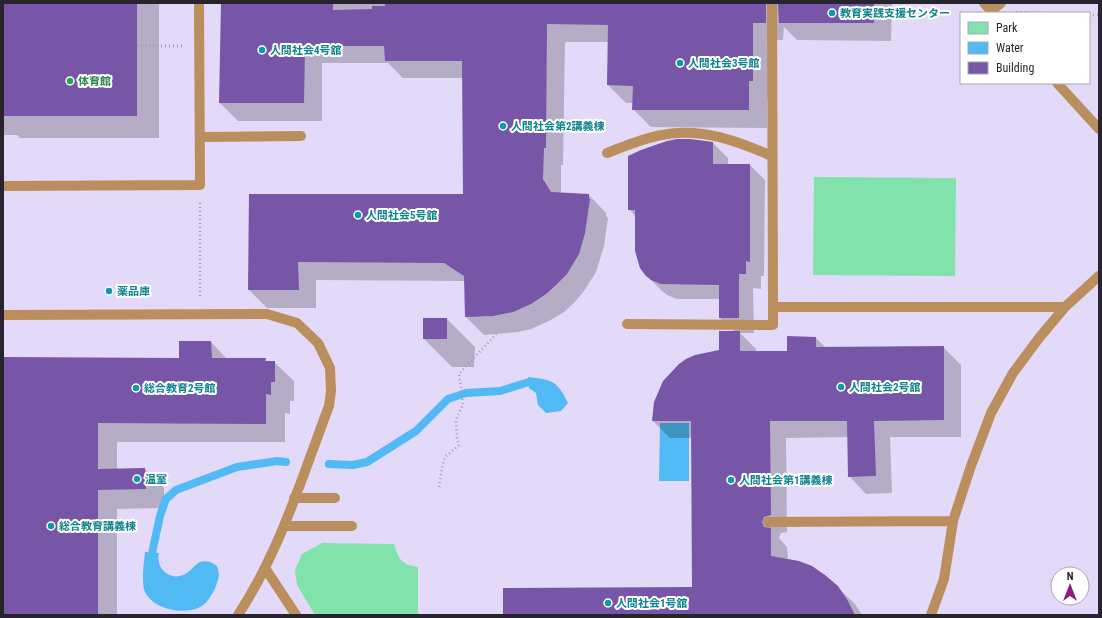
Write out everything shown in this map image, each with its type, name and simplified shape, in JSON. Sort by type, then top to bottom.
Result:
[{"type":"lane","points":[[3,186],[200,185],[199,3]]},
{"type":"lane","points":[[627,324],[773,325],[772,3]]},
{"type":"lane","points":[[984,3],[992,12],[1001,3]]},
{"type":"lane","points":[[1058,84],[1099,129]]},
{"type":"lane","points":[[607,153],[657,136],[683,132],[702,133],[725,138],[772,156]]},
{"type":"lane","points":[[200,137],[302,136]]},
{"type":"lane","points":[[931,615],[944,579],[953,521],[991,412],[1013,373],[1039,338],[1065,307],[1099,276]]},
{"type":"lane","points":[[773,307],[1065,307]]},
{"type":"lane","points":[[3,315],[267,314],[297,323],[318,344],[330,368],[331,391],[329,406],[284,526],[265,568],[238,615]]},
{"type":"lane","points":[[294,498],[335,498]]},
{"type":"lane","points":[[768,522],[953,521]]},
{"type":"lane","points":[[284,526],[352,526]]},
{"type":"lane","points":[[265,568],[296,615]]},
{"type":"path","points":[[138,46],[199,46]]},
{"type":"path","points":[[200,185],[200,315]]},
{"type":"path","points":[[439,487],[445,457],[459,445],[456,420],[463,404],[459,374],[497,333]]},
{"type":"green space","points":[[814,177],[956,178],[955,276],[813,275]]},
{"type":"green space","points":[[322,543],[394,544],[399,558],[404,563],[418,567],[418,615],[315,615],[297,585],[295,570],[302,554]]},
{"type":"water","points":[[528,377],[553,382],[557,385],[568,403],[561,411],[546,413],[538,405],[536,393],[529,388]]},
{"type":"water","points":[[660,423],[689,423],[689,481],[659,481]]},
{"type":"water","points":[[145,552],[159,553],[158,559],[162,569],[174,576],[185,574],[202,561],[213,563],[217,566],[219,572],[218,578],[215,589],[208,600],[202,606],[187,611],[170,610],[155,603],[145,592],[143,583]]},
{"type":"building","name":"体育館","points":[[3,3],[137,3],[137,116],[3,116]]},
{"type":"building","points":[[221,3],[333,3],[333,10],[372,9],[372,6],[385,6],[385,3],[766,3],[766,23],[753,23],[753,81],[749,81],[749,110],[632,110],[633,86],[607,85],[608,25],[547,24],[546,148],[544,148],[543,179],[551,192],[589,194],[590,199],[585,233],[579,254],[567,274],[546,294],[531,304],[513,312],[493,316],[465,317],[464,276],[444,263],[298,262],[299,290],[248,290],[249,194],[463,194],[462,61],[385,61],[384,46],[305,46],[304,103],[219,103]]},
{"type":"building","name":"教育実践支援センター","points":[[778,3],[874,3],[874,23],[779,23]]},
{"type":"building","points":[[677,139],[713,142],[713,164],[750,164],[750,262],[746,261],[746,274],[739,274],[739,318],[719,318],[719,285],[661,284],[651,280],[640,268],[635,251],[635,210],[628,210],[628,156],[641,150]]},
{"type":"building","points":[[423,318],[447,318],[447,339],[423,339]]},
{"type":"building","points":[[719,331],[740,331],[740,351],[787,351],[787,336],[816,337],[816,347],[944,346],[944,420],[874,421],[876,476],[848,477],[847,421],[770,421],[771,515],[764,517],[762,522],[764,527],[771,528],[771,556],[799,561],[812,566],[825,575],[838,586],[855,615],[503,615],[503,588],[692,587],[691,421],[652,421],[654,402],[663,381],[679,364],[695,355],[719,350]]},
{"type":"building","points":[[179,341],[211,341],[212,358],[266,358],[265,361],[275,361],[275,382],[271,382],[271,395],[266,394],[266,424],[98,423],[98,469],[145,468],[146,489],[98,490],[98,615],[3,615],[3,357],[179,358]]},
{"type":"waterway","points":[[329,464],[353,465],[367,462],[416,431],[448,399],[466,393],[500,391],[529,382]]},
{"type":"waterway","points":[[152,553],[160,516],[166,499],[176,490],[237,467],[277,461],[286,462]]},
{"type":"place","name":"教育実践支援センター","points":[[832,13]]},
{"type":"place","name":"人間社会4号舘","points":[[262,50]]},
{"type":"place","name":"人間社会3号館","points":[[680,63]]},
{"type":"place","name":"体育館","points":[[70,81]]},
{"type":"place","name":"人間社会第2講義棟","points":[[503,126]]},
{"type":"place","name":"人間社会5号舘","points":[[358,215]]},
{"type":"place","name":"薬品庫","points":[[109,291]]},
{"type":"place","name":"人間社会2号舘","points":[[841,387]]},
{"type":"place","name":"総合教育2号館","points":[[136,388]]},
{"type":"place","name":"温室","points":[[137,479]]},
{"type":"place","name":"人間社会第1講義棟","points":[[731,480]]},
{"type":"place","name":"総合教育講義棟","points":[[51,526]]},
{"type":"place","name":"人間社会1号舘","points":[[608,603]]}]
